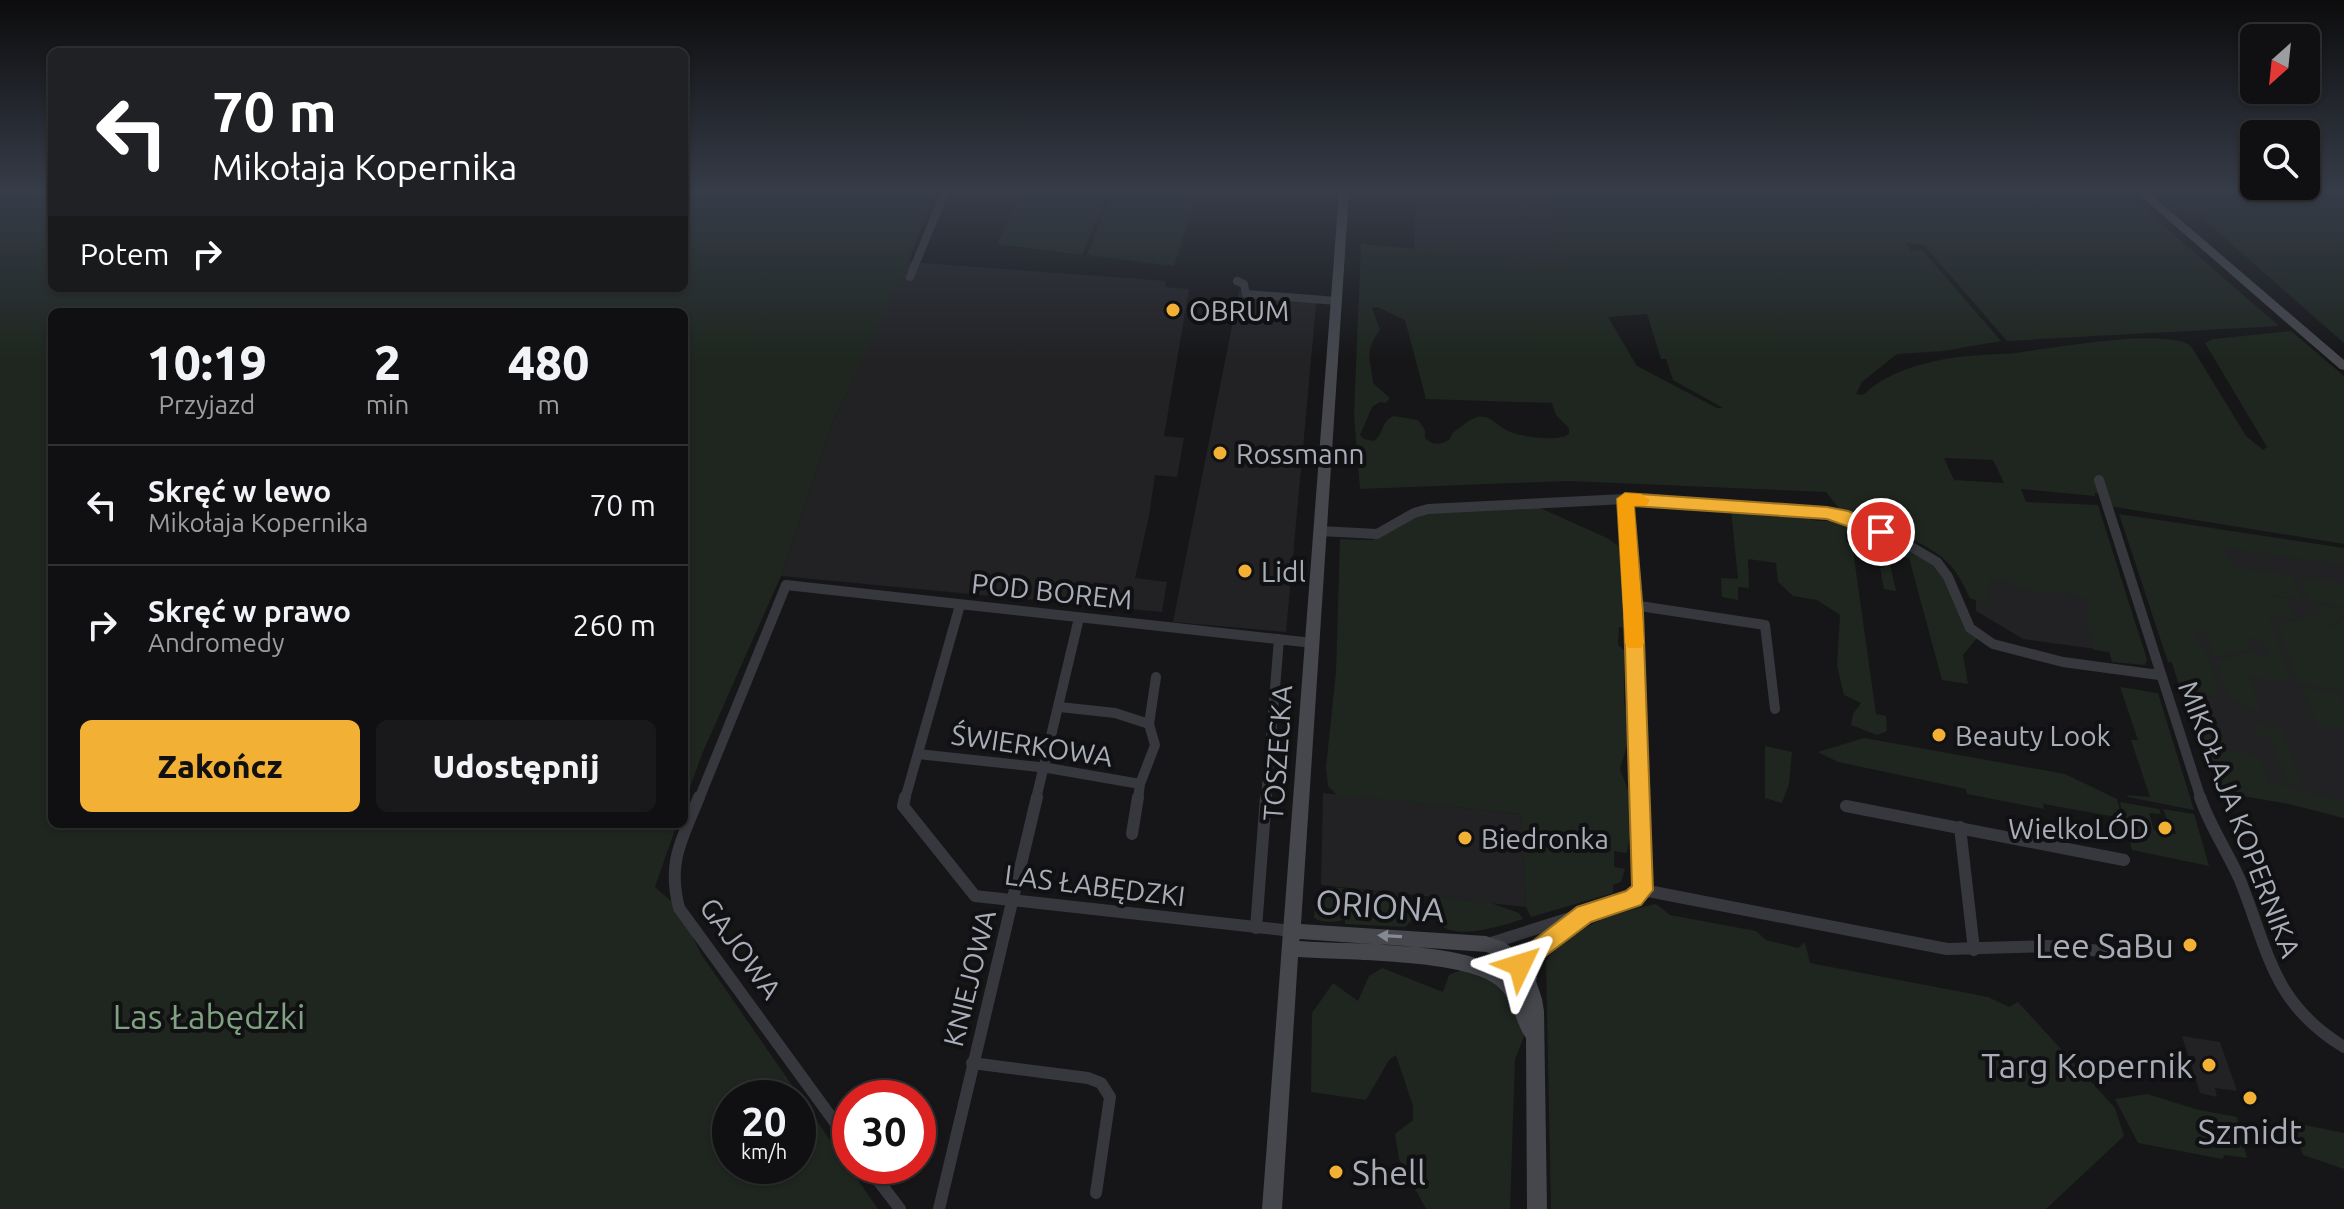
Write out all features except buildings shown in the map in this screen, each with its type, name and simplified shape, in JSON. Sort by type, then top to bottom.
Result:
[{"type":"main road","name":"TOSZECKA","points":[[1272,1209],[1340,248]]},
{"type":"main road","points":[[2207,248],[2344,366]]},
{"type":"main road","points":[[1428,938],[1435,960]]},
{"type":"main road","name":"ORIONA","points":[[1292,940],[1428,938],[1500,944]]},
{"type":"main road","name":"ORIONA","points":[[1292,940],[1486,969],[1512,988],[1529,1021],[1534,1043]]},
{"type":"main road","points":[[1500,944],[1501,959],[1512,968]]},
{"type":"main road","points":[[1486,969],[1512,968]]},
{"type":"main road","points":[[1512,968],[1512,988]]},
{"type":"main road","name":"ORIONA","points":[[1512,968],[1531,985],[1537,1209]]},
{"type":"street","points":[[910,277],[922,248]]},
{"type":"street","points":[[1237,281],[1244,284],[1246,294],[1337,301]]},
{"type":"street","name":"MIKOŁAJA KOPERNIKA","points":[[2099,480],[2206,815],[2231,859],[2276,979],[2305,1022],[2344,1047]]},
{"type":"street","points":[[1320,531],[1377,534],[1414,513],[1444,507],[1625,499],[1842,515],[1876,529],[1938,563],[1950,582],[1968,627],[1987,641],[2019,653],[2159,675]]},
{"type":"street","points":[[1625,499],[1633,605],[1643,890]]},
{"type":"street","name":"POD BOREM","points":[[786,585],[1313,643]]},
{"type":"street","name":"GAJOWA","points":[[688,826],[786,585]]},
{"type":"street","name":"LAS ŁABĘDZKI","points":[[960,605],[903,806],[975,896],[1256,928],[1292,940]]},
{"type":"street","points":[[1633,605],[1765,625],[1775,709]]},
{"type":"street","name":"KNIEJOWA","points":[[939,1209],[1046,768],[1079,618]]},
{"type":"street","name":"TOSZECKA","points":[[1256,928],[1279,639]]},
{"type":"street","name":"ŚWIERKOWA","points":[[1132,834],[1140,784],[1155,745],[1149,724],[1156,677]]},
{"type":"street","name":"ŚWIERKOWA","points":[[1060,707],[1115,713],[1149,724]]},
{"type":"street","name":"ŚWIERKOWA","points":[[918,754],[1046,768],[1086,774],[1099,780],[1140,784]]},
{"type":"street","points":[[1846,806],[2124,860]]},
{"type":"street","points":[[1960,827],[1974,950]]},
{"type":"street","name":"GAJOWA","points":[[687,828],[676,855],[672,880],[679,908],[832,1118]]},
{"type":"street","points":[[1500,944],[1633,898],[1643,890],[1947,949],[2048,946],[2133,954]]},
{"type":"street","points":[[1512,968],[1585,914]]},
{"type":"street","points":[[1531,985],[1531,960],[1535,951]]},
{"type":"street","points":[[972,1063],[1088,1078],[1101,1083],[1110,1097],[1096,1193]]},
{"type":"street","points":[[881,1184],[900,1209]]},
{"type":"shaded area","points":[[1562,248],[1566,262],[1414,250]]},
{"type":"shaded area","name":"OBRUM","points":[[909,262],[1166,281],[1165,287],[1189,289],[1164,436],[1184,438],[1177,477],[1155,475],[1135,578],[1167,582],[1162,612],[781,576],[834,419]]},
{"type":"shaded area","points":[[1239,291],[1317,295],[1286,632],[1173,622]]},
{"type":"shaded area","points":[[2137,523],[2344,556],[2344,818],[2289,804],[2220,792],[2188,699],[2183,698],[2138,554]]},
{"type":"shaded area","points":[[1905,535],[2123,587],[2146,656],[2023,639],[1976,611],[1976,600],[1970,598],[1953,564]]},
{"type":"shaded area","points":[[1323,793],[1521,814],[1526,907],[1321,885]]},
{"type":"shaded area","name":"Targ Kopernik","points":[[2182,1036],[2220,1042],[2237,1091],[2215,1088],[2217,1097],[2200,1093]]},
{"type":"green space","name":"Las Łabędzki","points":[[0,248],[48,248],[48,292],[688,292],[688,248],[914,248],[834,419],[781,576],[702,754],[688,793],[688,308],[48,308],[48,828],[676,828],[655,887],[679,908],[701,954],[788,1080],[712,1080],[712,1184],[816,1184],[816,1120],[832,1143],[832,1184],[861,1184],[878,1209],[0,1209]]},
{"type":"green space","points":[[1031,248],[1085,248],[1082,255]]},
{"type":"green space","points":[[1090,248],[1180,248],[1174,266],[1087,255]]},
{"type":"green space","points":[[1361,248],[1414,248],[1565,261],[1561,248],[1922,250],[2001,341],[1943,351],[1897,354],[1862,382],[1856,394],[1863,395],[1887,377],[1906,369],[1945,359],[2106,341],[2177,341],[2191,346],[2246,436],[2263,450],[2267,447],[2205,343],[2213,339],[2291,331],[2344,376],[2344,544],[2109,506],[2106,494],[2095,493],[2095,496],[2021,489],[2026,502],[2098,505],[2147,660],[2145,665],[2112,662],[2109,652],[2094,650],[2087,624],[2088,600],[2053,589],[2052,597],[1991,578],[1988,605],[1970,598],[1952,567],[1937,554],[1905,536],[1899,538],[1842,512],[1826,492],[1568,481],[1360,489],[1354,415]],"holes":[[[1377,307],[1405,320],[1426,399],[1552,403],[1556,415],[1569,428],[1569,434],[1550,438],[1525,436],[1478,417],[1456,430],[1450,439],[1437,444],[1425,438],[1425,430],[1418,420],[1394,416],[1374,441],[1364,439],[1360,435],[1372,407],[1380,402],[1386,403],[1390,398],[1373,383],[1370,350],[1380,330],[1372,308]],[[1647,314],[1661,359],[1666,359],[1673,380],[1723,408],[1717,408],[1637,366],[1608,317]],[[1944,458],[1993,460],[2004,483],[1954,480]]]},
{"type":"green space","points":[[1927,248],[2190,248],[2279,326],[2007,341]]},
{"type":"green space","points":[[2236,248],[2344,248],[2344,343]]},
{"type":"green space","points":[[1529,503],[1607,538],[1626,551],[1628,629],[1619,627],[1618,645],[1624,650],[1624,702],[1630,736],[1620,769],[1628,790],[1632,822],[1627,853],[1614,851],[1614,867],[1625,869],[1621,882],[1613,885],[1613,893],[1531,917],[1526,907],[1521,814],[1337,795],[1328,786],[1326,767],[1336,672],[1340,539],[1373,540],[1385,528],[1422,512]]},
{"type":"green space","points":[[1731,509],[1795,512],[1813,520],[1841,522],[1857,535],[1845,534],[1846,542],[1852,543],[1876,714],[1886,716],[1887,731],[1877,735],[1851,725],[1853,714],[1861,703],[1844,695],[1837,666],[1840,615],[1817,600],[1793,596],[1778,582],[1776,563],[1748,559],[1749,588],[1738,587],[1738,600],[1722,597],[1721,578],[1738,579]]},
{"type":"green space","points":[[2119,514],[2344,548],[2344,565],[2222,548],[2235,567],[2293,576],[2303,599],[2244,591],[2288,599],[2296,619],[2253,613],[2270,617],[2292,682],[2249,677],[2261,711],[2246,708],[2242,702],[2229,699],[2216,662],[2252,652],[2270,655],[2266,645],[2250,637],[2249,649],[2213,657],[2205,632],[2196,633],[2196,639],[2205,648],[2219,690],[2201,705],[2190,704],[2188,698],[2183,698]]},
{"type":"green space","points":[[1878,535],[1941,569],[1978,637],[1963,655],[1968,684],[1942,680],[1909,558],[1888,555],[1896,591],[1884,589],[1880,568],[1885,567],[1880,566],[1876,546]]},
{"type":"green space","points":[[2299,577],[2344,583],[2344,607],[2310,601]]},
{"type":"green space","points":[[2313,604],[2344,609],[2344,616],[2330,626],[2333,628],[2344,619],[2344,690],[2299,684],[2278,627],[2289,620],[2298,622],[2304,616],[2317,618],[2314,610],[2322,618]]},
{"type":"green space","points":[[2120,687],[2158,693],[2194,810],[2128,797],[2150,797],[2131,740],[2138,740]]},
{"type":"green space","points":[[2301,687],[2340,693],[2344,703],[2344,730],[2317,726]]},
{"type":"green space","points":[[2193,711],[2210,717],[2231,752],[2242,751],[2261,760],[2269,777],[2267,781],[2344,802],[2344,818],[2289,804],[2220,792]]},
{"type":"green space","points":[[2253,724],[2282,729],[2303,785],[2287,783],[2271,738],[2257,735]]},
{"type":"green space","points":[[1864,738],[2065,774],[2117,799],[2122,818],[2043,804],[2044,809],[1967,794],[1966,789],[1838,762],[1818,752]]},
{"type":"green space","points":[[1765,746],[1792,752],[1789,784],[1782,803],[1765,798]]},
{"type":"green space","points":[[2120,802],[2159,809],[2161,814],[2149,813],[2154,830],[2176,834],[2173,823],[2168,822],[2163,809],[2194,814],[2209,866],[2132,850]]},
{"type":"green space","points":[[1330,887],[1405,894],[1414,904],[1412,920],[1405,927],[1345,924],[1345,919],[1330,922],[1317,920],[1314,918],[1316,895]]},
{"type":"green space","points":[[1435,897],[1491,903],[1519,913],[1523,919],[1478,931],[1455,931],[1437,922],[1433,907]]},
{"type":"green space","points":[[1656,904],[1670,915],[1756,931],[1766,940],[1798,948],[1805,942],[1810,963],[1988,997],[2009,1007],[2018,1002],[2115,1108],[2124,1136],[2046,1209],[1551,1209],[1546,962],[1565,940],[1594,923]]},
{"type":"green space","points":[[1382,968],[1443,992],[1449,975],[1464,970],[1480,972],[1502,985],[1513,1000],[1525,1034],[1515,1059],[1510,1209],[1426,1209],[1399,1159],[1395,1134],[1413,1120],[1413,1106],[1396,1055],[1389,1060],[1366,1100],[1311,1092],[1312,1013],[1333,983],[1358,1001],[1369,976]]},
{"type":"green space","points":[[2147,1094],[2199,1110],[2237,1117],[2247,1158],[2225,1155],[2222,1159],[2138,1143],[2115,1099]]},
{"type":"green space","points":[[2292,1125],[2344,1133],[2344,1169],[2303,1155]]},
{"type":"slow traffic","points":[[1634,643],[1625,499],[1641,500]]},
{"type":"place","name":"OBRUM","points":[[1173,310]]},
{"type":"place","name":"Rossmann","points":[[1220,453]]},
{"type":"place","name":"Lidl","points":[[1245,571]]},
{"type":"place","name":"Beauty Look","points":[[1939,735]]},
{"type":"place","name":"WielkoLÓD","points":[[2165,828]]},
{"type":"place","name":"Biedronka","points":[[1465,838]]},
{"type":"place","name":"Lee SaBu","points":[[2190,945]]},
{"type":"place","name":"Targ Kopernik","points":[[2209,1065]]},
{"type":"place","name":"Szmidt","points":[[2250,1098]]},
{"type":"place","name":"Shell","points":[[1336,1172]]},
{"type":"route","points":[[1520,965],[1541,945],[1585,914],[1633,898],[1643,890],[1634,613],[1625,499],[1827,513],[1842,515],[1881,532]]}]
